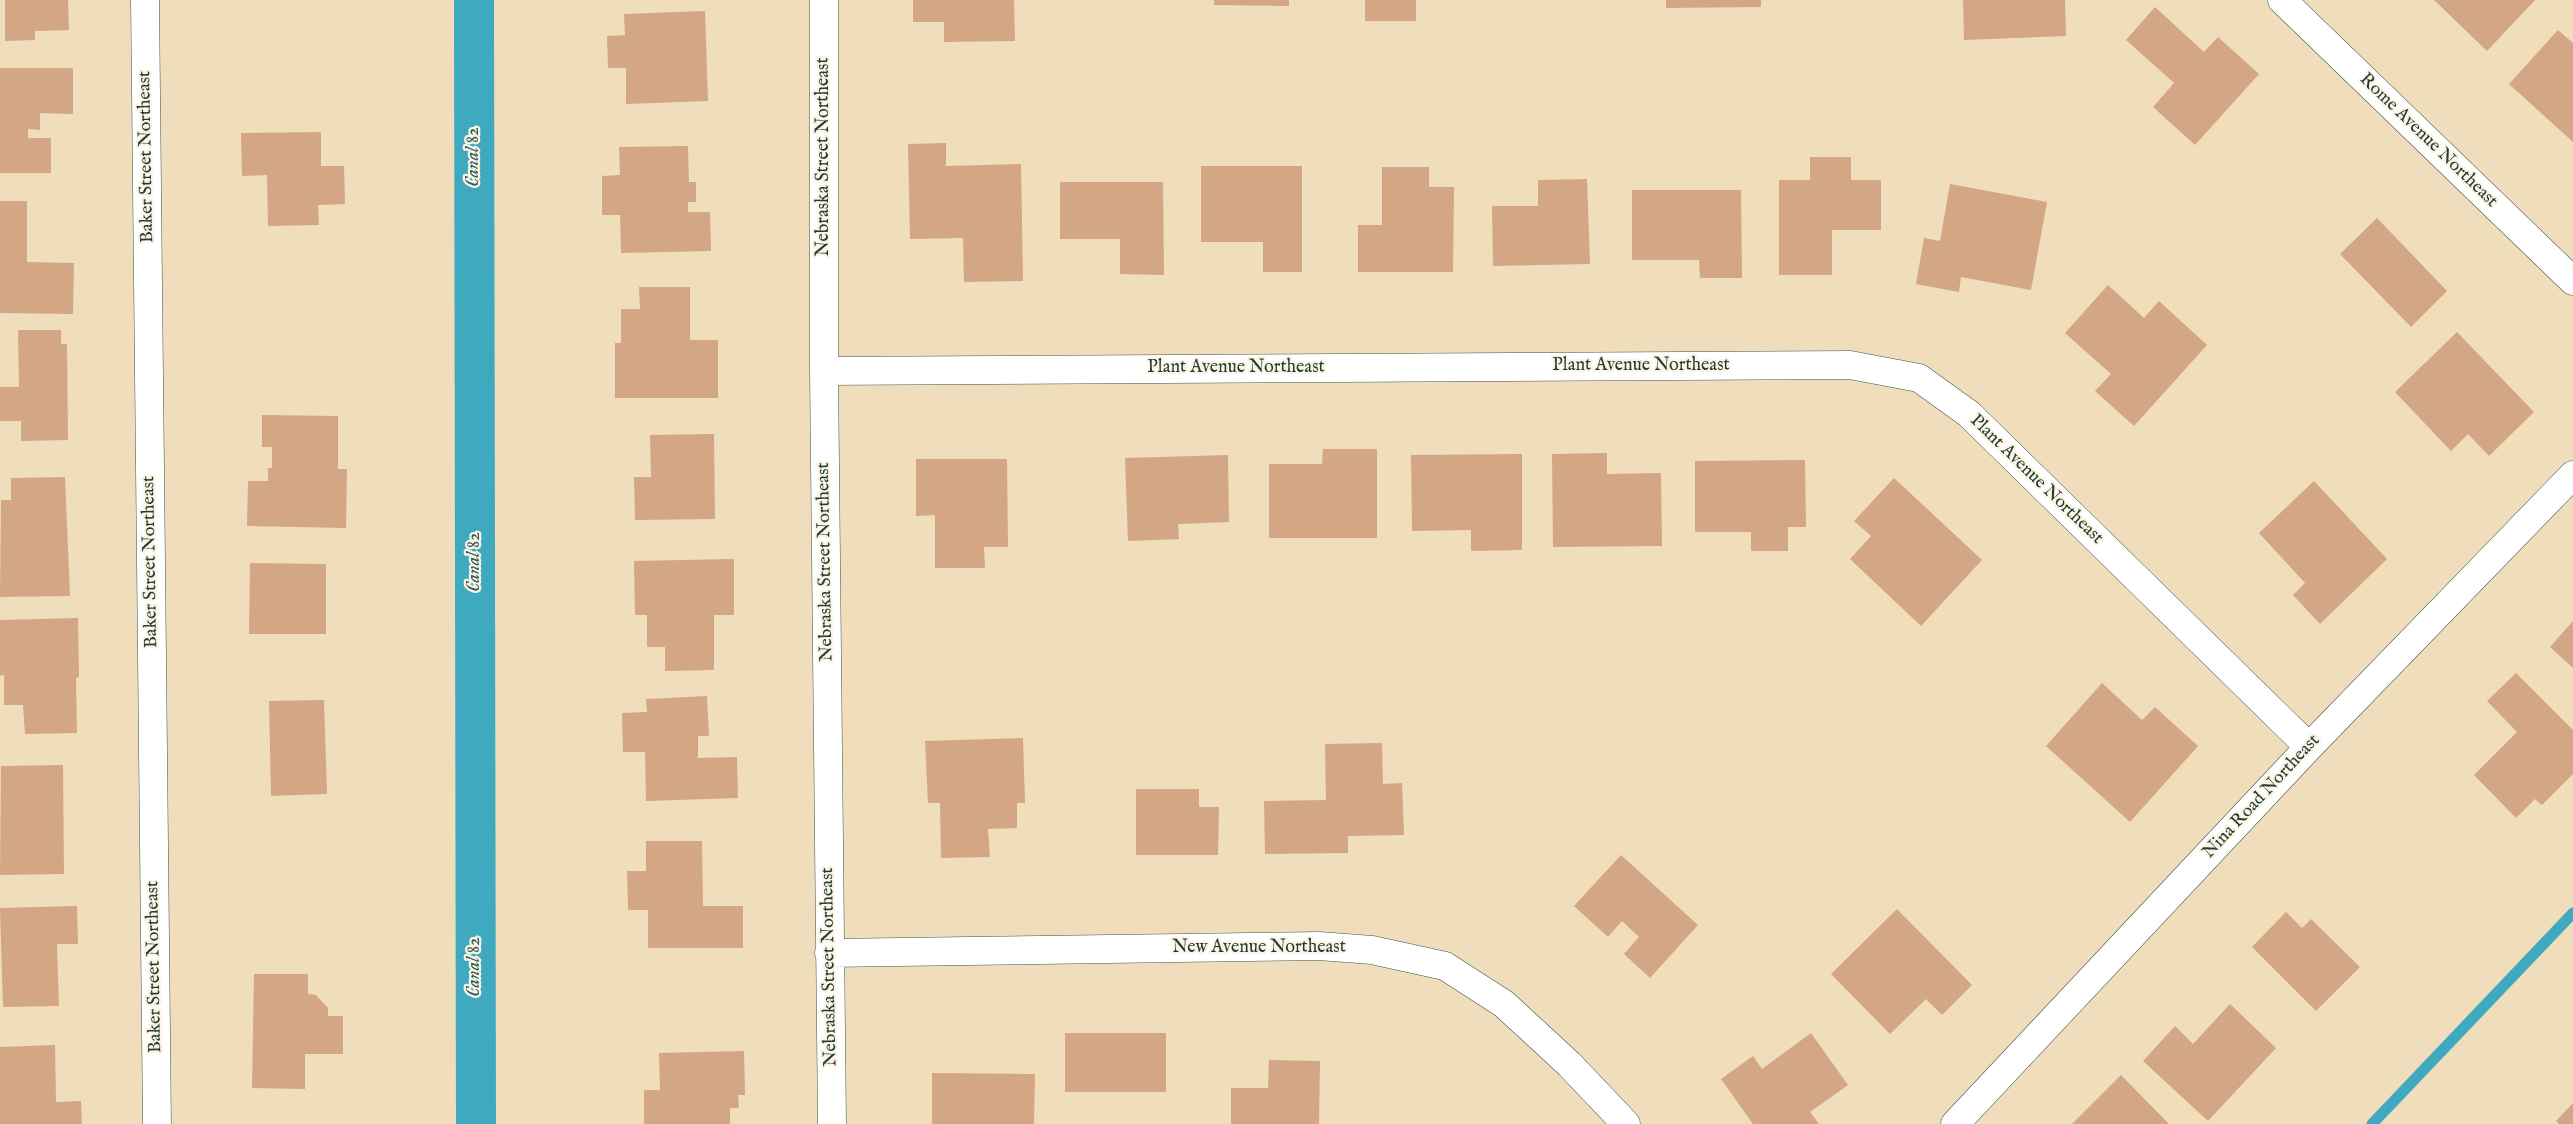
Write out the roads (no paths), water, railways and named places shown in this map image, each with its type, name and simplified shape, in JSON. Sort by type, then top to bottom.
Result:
[{"type":"street","name":"Baker Street Northeast","points":[[145,0],[157,1124]]},
{"type":"street","name":"Nebraska Street Northeast","points":[[824,0],[824,371],[832,1124]]},
{"type":"street","name":"Rome Avenue Northeast","points":[[2282,0],[2573,281]]},
{"type":"street","name":"Plant Avenue Northeast","points":[[824,371],[1850,365],[1919,378],[1969,414],[2309,747]]},
{"type":"street","name":"Nina Road Northeast","points":[[1955,1124],[2309,747],[2573,475]]},
{"type":"street","name":"New Avenue Northeast","points":[[829,953],[1320,946],[1372,950],[1445,966],[1504,1004],[1569,1064],[1626,1124]]},
{"type":"waterway","name":"Canal 82","points":[[474,0],[476,1124]]},
{"type":"waterway","points":[[2372,1124],[2573,913]]}]
